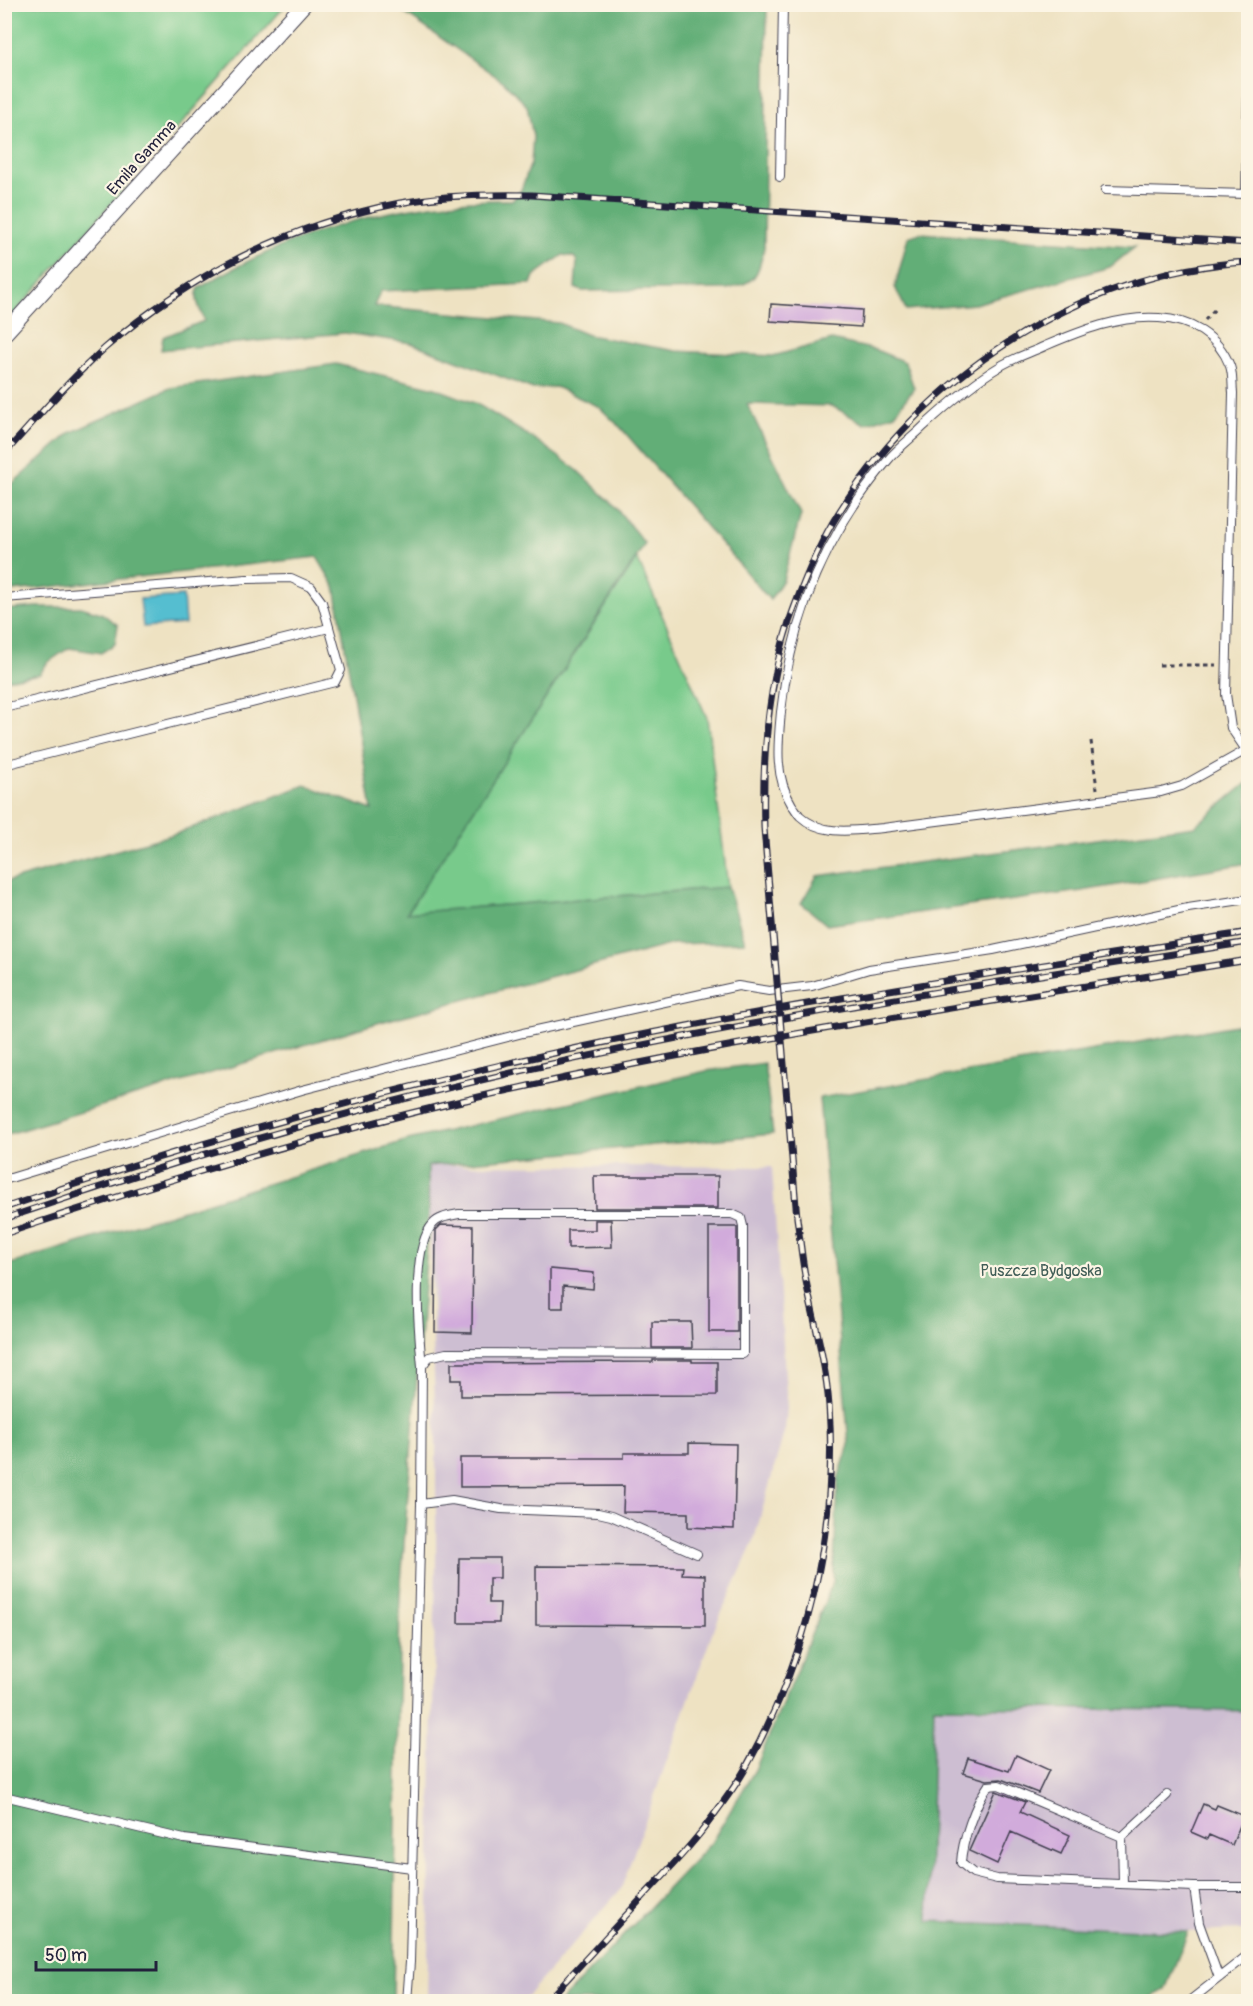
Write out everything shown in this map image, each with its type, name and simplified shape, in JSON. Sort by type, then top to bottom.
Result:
[{"type":"street","name":"Emila Gamma","points":[[4,334],[304,4]]},
{"type":"lane","points":[[780,177],[783,4]]},
{"type":"lane","points":[[1104,190],[1246,194],[1248,94]]},
{"type":"lane","points":[[1153,318],[1183,321],[1204,332],[1220,347],[1230,367],[1233,393],[1226,694],[1231,728],[1247,750],[1182,786],[1161,792],[842,832],[813,825],[799,816],[787,797],[779,774],[778,743],[785,677],[807,598],[842,523],[889,459],[940,412],[1000,366],[1071,335],[1124,320],[1153,318]]},
{"type":"lane","points":[[4,598],[247,579],[291,578],[311,587],[322,602],[341,670],[335,682],[4,765]]},
{"type":"lane","points":[[4,708],[329,627]]},
{"type":"lane","points":[[4,1180],[302,1090],[523,1033],[738,986],[769,991],[812,986],[869,969],[993,950],[1188,908],[1248,899]]},
{"type":"lane","points":[[407,2001],[421,1504],[422,1366],[417,1319],[420,1258],[424,1238],[433,1224],[443,1217],[459,1214],[586,1216],[732,1214],[741,1218],[743,1226],[743,1354],[446,1353],[429,1357],[422,1366]]},
{"type":"lane","points":[[421,1504],[452,1500],[501,1509],[598,1513],[611,1516],[697,1554]]},
{"type":"lane","points":[[1122,1837],[999,1785],[988,1786],[982,1794],[961,1848],[961,1863],[973,1873],[997,1879],[1248,1887]]},
{"type":"lane","points":[[1123,1884],[1122,1837],[1167,1795]]},
{"type":"lane","points":[[4,1796],[184,1839],[412,1868]]},
{"type":"lane","points":[[1194,1887],[1199,1923],[1219,1978]]},
{"type":"lane","points":[[1188,2001],[1248,1955]]},
{"type":"path","points":[[1201,325],[1215,309]]},
{"type":"path","points":[[1159,665],[1227,664]]},
{"type":"path","points":[[1091,741],[1098,800]]},
{"type":"shaded area","points":[[428,1165],[772,1167],[787,1408],[785,1429],[753,1543],[712,1634],[621,1889],[523,2001],[427,2002],[436,1558],[436,1444]]},
{"type":"shaded area","points":[[934,1707],[1248,1711],[1248,1930],[1188,1932],[928,1922]]},
{"type":"green space","points":[[5,5],[286,5],[5,324]]},
{"type":"green space","points":[[393,5],[767,5],[764,249],[757,273],[750,281],[727,289],[582,291],[575,288],[577,261],[574,257],[563,255],[534,276],[531,284],[381,291],[374,306],[559,323],[588,335],[676,351],[773,356],[832,340],[876,350],[905,362],[914,388],[895,414],[865,424],[832,406],[747,404],[801,514],[783,580],[770,600],[621,428],[599,407],[556,387],[533,389],[411,343],[345,333],[161,350],[163,337],[204,321],[197,300],[199,288],[273,250],[311,234],[390,212],[472,201],[513,200],[521,190],[531,163],[533,136],[527,106],[504,82]]},
{"type":"green space","points":[[920,233],[1135,247],[1110,267],[975,304],[906,310],[895,287],[908,237]]},
{"type":"green space","points":[[336,364],[435,388],[477,404],[536,440],[577,470],[614,505],[645,544],[407,913],[728,887],[745,942],[673,944],[381,1022],[5,1135],[5,882],[178,833],[305,785],[372,810],[335,587],[317,557],[5,592],[5,490],[70,433],[170,388]]},
{"type":"green space","points":[[637,558],[707,718],[728,887],[406,913]]},
{"type":"green space","points":[[35,607],[81,607],[101,613],[118,625],[115,644],[101,653],[69,648],[47,663],[40,674],[5,680],[5,610]]},
{"type":"green space","points":[[1248,782],[1248,863],[1082,891],[827,925],[801,903],[817,876],[1195,826]]},
{"type":"green space","name":"Puszcza Bydgoska","points":[[1248,1023],[1248,1711],[934,1707],[928,1921],[1188,1932],[1165,1990],[1142,2002],[561,2001],[711,1843],[755,1770],[833,1582],[838,1479],[849,1445],[819,1098]]},
{"type":"green space","points":[[764,1063],[773,1134],[428,1166],[429,1223],[400,1596],[393,2001],[5,2001],[4,1266],[408,1140],[706,1071]]},
{"type":"water","points":[[183,596],[185,624],[143,627],[140,599]]},
{"type":"building","points":[[771,304],[862,310],[861,327],[770,321]]},
{"type":"building","points":[[594,1176],[718,1176],[718,1208],[595,1208]]},
{"type":"building","points":[[595,1220],[611,1220],[612,1247],[568,1248],[568,1230],[595,1230]]},
{"type":"building","points":[[441,1225],[473,1226],[472,1333],[435,1332],[436,1230]]},
{"type":"building","points":[[709,1227],[737,1227],[737,1332],[709,1332]]},
{"type":"building","points":[[550,1269],[594,1273],[593,1289],[563,1286],[563,1308],[550,1308]]},
{"type":"building","points":[[652,1322],[691,1322],[692,1348],[652,1348]]},
{"type":"building","points":[[653,1360],[717,1362],[717,1395],[461,1396],[461,1380],[451,1380],[451,1363],[653,1362]]},
{"type":"building","points":[[689,1443],[736,1444],[734,1529],[688,1527],[688,1513],[623,1512],[624,1486],[460,1487],[460,1458],[624,1458],[624,1453],[689,1453]]},
{"type":"building","points":[[459,1558],[500,1558],[500,1578],[489,1578],[489,1603],[500,1603],[499,1623],[458,1623]]},
{"type":"building","points":[[536,1566],[683,1567],[682,1574],[705,1575],[705,1626],[536,1625]]},
{"type":"building","points":[[1016,1755],[1049,1770],[1038,1793],[1001,1779],[987,1780],[963,1773],[968,1758],[1009,1771]]},
{"type":"building","points":[[996,1791],[1025,1802],[1020,1812],[1070,1835],[1061,1854],[1011,1832],[997,1864],[969,1851]]},
{"type":"building","points":[[1203,1804],[1215,1809],[1217,1805],[1244,1816],[1232,1845],[1209,1835],[1207,1839],[1191,1832]]},
{"type":"railway","points":[[4,454],[92,360],[137,322],[171,298],[243,256],[281,239],[359,212],[400,203],[433,198],[532,195],[1248,243]]},
{"type":"railway","points":[[546,2002],[690,1845],[740,1778],[785,1685],[814,1594],[823,1548],[831,1454],[829,1406],[823,1358],[805,1273],[797,1218],[764,828],[765,750],[771,698],[789,622],[803,584],[833,522],[869,470],[910,422],[958,379],[1010,341],[1066,310],[1124,286],[1185,270],[1248,262]]},
{"type":"railway","points":[[4,1208],[155,1159],[308,1114],[384,1093],[539,1056],[774,1010],[1248,932]]},
{"type":"railway","points":[[4,1219],[273,1134],[410,1097],[547,1065],[809,1014],[1248,942]]},
{"type":"railway","points":[[4,1234],[291,1145],[466,1100],[758,1041],[1248,960]]}]
